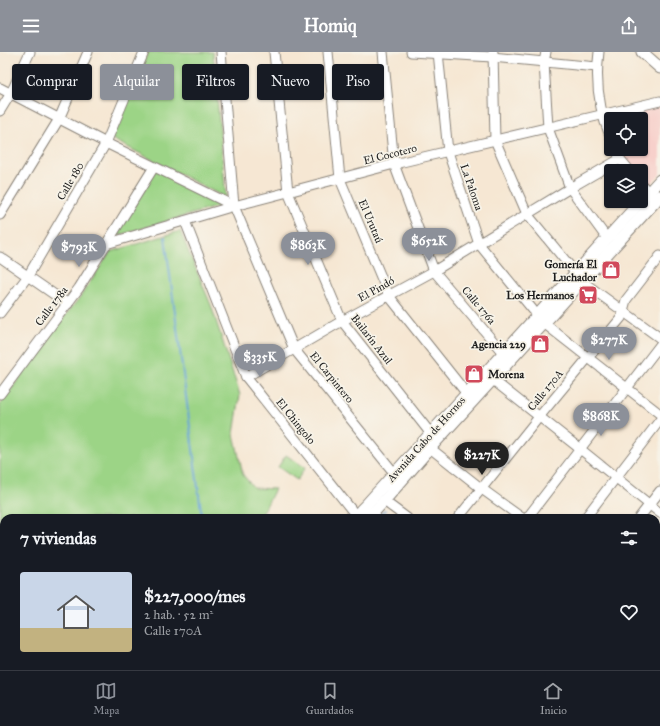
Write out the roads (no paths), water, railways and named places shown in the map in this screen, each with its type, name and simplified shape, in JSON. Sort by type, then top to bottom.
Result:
[{"type":"main road","points":[[642,52],[660,68]]},
{"type":"main road","name":"Avenida Cabo de Hornos","points":[[359,514],[361,510],[396,474],[433,441],[493,380],[506,359],[651,199],[660,180]]},
{"type":"main road","name":"Avenida Cabo de Hornos","points":[[372,514],[433,441],[467,394],[544,324],[579,277],[651,199]]},
{"type":"street","points":[[0,111],[11,94],[30,52]]},
{"type":"street","points":[[0,215],[59,119],[88,52]]},
{"type":"street","name":"Calle 180","points":[[0,313],[28,276],[106,143],[144,52]]},
{"type":"street","name":"El Carpintero","points":[[221,52],[234,206],[294,349],[396,474]]},
{"type":"street","name":"Bailarín Azul","points":[[274,52],[288,192],[342,321],[433,441],[482,489],[516,514]]},
{"type":"street","name":"El Urutaú","points":[[328,52],[340,179],[389,296],[467,394]]},
{"type":"street","name":"Calle 176a","points":[[383,52],[394,164],[434,271],[506,359]]},
{"type":"street","points":[[411,52],[492,54],[597,68]]},
{"type":"street","points":[[546,52],[544,62],[548,128],[570,188],[603,233]]},
{"type":"street","points":[[599,52],[597,68],[602,114],[604,119]]},
{"type":"street","name":"La Paloma","points":[[438,53],[448,152],[479,244],[533,310]]},
{"type":"street","points":[[492,54],[495,140],[527,214],[579,277],[660,338]]},
{"type":"street","points":[[0,88],[106,143],[234,206]]},
{"type":"street","name":"El Cocotero","points":[[106,244],[234,206],[394,164],[660,100]]},
{"type":"street","points":[[619,156],[624,164]]},
{"type":"street","name":"El Pindó","points":[[246,377],[342,321],[434,271],[620,159]]},
{"type":"street","name":"Calle 178a","points":[[0,394],[68,304],[154,167]]},
{"type":"street","name":"El Chingolo","points":[[185,221],[246,377],[355,514]]},
{"type":"street","name":"Calle 170A","points":[[461,514],[621,318],[626,300],[660,256]]},
{"type":"street","points":[[0,257],[68,304]]},
{"type":"street","points":[[544,324],[660,414]]},
{"type":"street","points":[[530,514],[660,344]]},
{"type":"street","points":[[493,380],[650,504],[660,514]]},
{"type":"street","points":[[588,514],[660,420]]},
{"type":"street","points":[[643,514],[660,491]]},
{"type":"street","points":[[384,501],[402,514]]},
{"type":"waterway","points":[[165,237],[201,514]]},
{"type":"waterway","points":[[380,514],[385,510]]},
{"type":"place","name":"Gomería El Luchador","points":[[611,270]]},
{"type":"place","name":"Los Hermanos","points":[[588,295]]},
{"type":"place","name":"Agencia 229","points":[[540,344]]},
{"type":"place","name":"Morena","points":[[474,374]]}]
